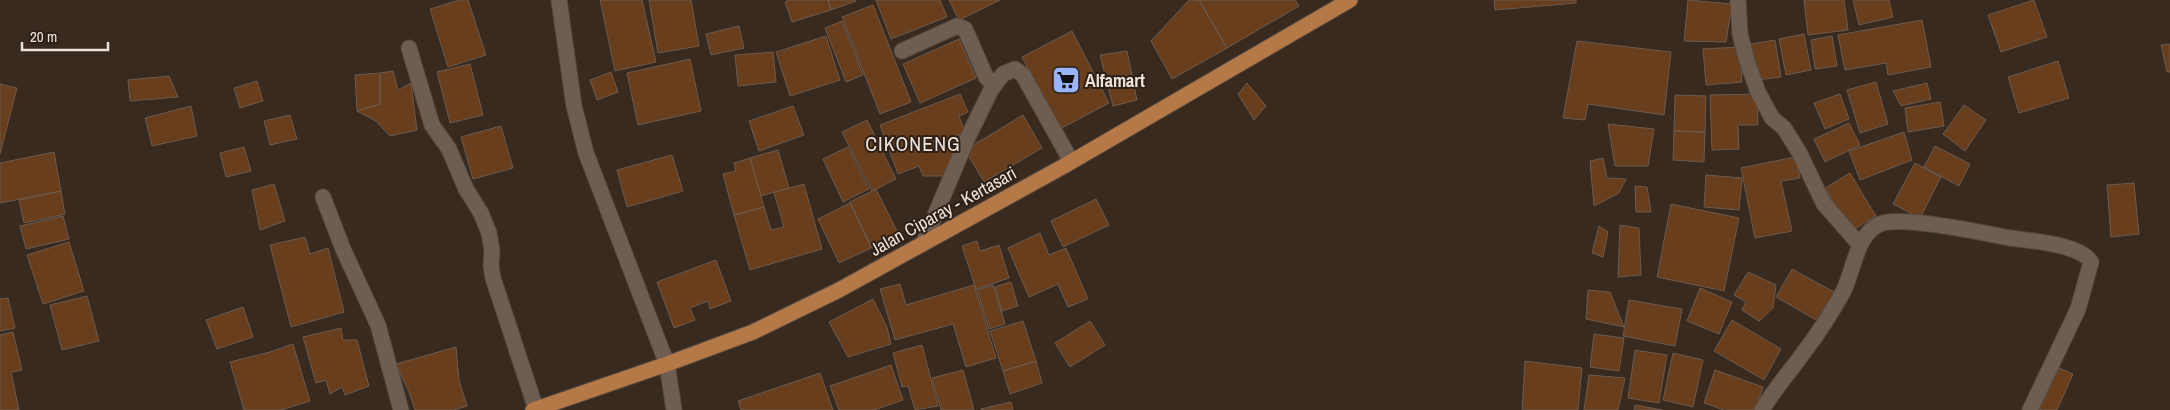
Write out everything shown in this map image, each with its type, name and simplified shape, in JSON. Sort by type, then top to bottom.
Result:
[{"type":"main road","name":"Jalan Ciparay - Kertasari","points":[[535,409],[668,364],[753,332],[839,290],[1071,161],[1350,0]]},
{"type":"street","points":[[558,0],[574,106],[586,153],[668,364],[674,410]]},
{"type":"street","points":[[1738,0],[1740,34],[1758,92],[1772,118],[1784,128],[1799,152],[1824,204],[1842,228],[1860,245]]},
{"type":"street","points":[[902,50],[957,26],[965,29],[986,77],[994,85]]},
{"type":"street","points":[[409,48],[432,125],[449,149],[466,189],[481,213],[488,233],[492,250],[491,266],[493,278],[535,409]]},
{"type":"street","points":[[923,244],[967,139],[994,85],[1003,74],[1015,69],[1023,76],[1071,161]]},
{"type":"street","points":[[323,198],[343,249],[378,325],[402,410]]},
{"type":"street","points":[[1762,410],[1771,394],[1805,351],[1843,292],[1853,270],[1860,245],[1872,228],[1891,220],[1949,227],[2044,243],[2076,250],[2088,256],[2091,262],[2078,310],[2030,410]]},
{"type":"building","points":[[460,0],[468,0],[486,55],[448,67],[430,9]]},
{"type":"building","points":[[600,0],[642,0],[656,62],[615,71]]},
{"type":"building","points":[[649,0],[691,0],[699,46],[658,53]]},
{"type":"building","points":[[789,0],[828,0],[831,10],[792,22],[785,2]]},
{"type":"building","points":[[828,0],[856,0],[856,1],[831,10]]},
{"type":"building","points":[[876,0],[940,0],[947,17],[891,39]]},
{"type":"building","points":[[949,0],[1000,0],[959,20]]},
{"type":"building","points":[[1189,0],[1199,0],[1227,48],[1172,79],[1151,41]]},
{"type":"building","points":[[1199,0],[1295,0],[1299,6],[1227,48]]},
{"type":"building","points":[[1494,0],[1576,0],[1576,3],[1495,10]]},
{"type":"building","points":[[1688,0],[1732,4],[1726,42],[1684,41]]},
{"type":"building","points":[[1804,0],[1844,0],[1848,30],[1808,35]]},
{"type":"building","points":[[1853,0],[1889,0],[1893,17],[1859,25]]},
{"type":"building","points":[[2034,0],[2047,37],[2001,52],[1988,15]]},
{"type":"building","points":[[873,5],[911,102],[880,114],[842,17]]},
{"type":"building","points":[[1922,20],[1931,67],[1888,75],[1886,63],[1845,70],[1838,35]]},
{"type":"building","points":[[842,21],[863,75],[846,82],[825,28]]},
{"type":"building","points":[[739,26],[744,48],[711,55],[706,34]]},
{"type":"building","name":"Alfamart","points":[[1072,31],[1109,103],[1060,129],[1022,57]]},
{"type":"building","points":[[1804,34],[1811,70],[1786,75],[1779,39]]},
{"type":"building","points":[[826,36],[840,80],[790,96],[776,52]]},
{"type":"building","points":[[1832,36],[1837,66],[1815,69],[1811,40]]},
{"type":"building","points":[[959,39],[976,78],[920,103],[903,64]]},
{"type":"building","points":[[1775,40],[1781,77],[1757,80],[1751,44]]},
{"type":"building","points":[[1577,41],[1671,52],[1664,115],[1588,104],[1585,120],[1563,118]]},
{"type":"building","points":[[2170,44],[2170,72],[2167,72],[2161,45]]},
{"type":"building","points":[[1740,47],[1742,82],[1706,85],[1703,49]]},
{"type":"building","points":[[1127,51],[1137,100],[1113,106],[1100,55]]},
{"type":"building","points":[[773,52],[776,82],[738,86],[735,55]]},
{"type":"building","points":[[690,59],[701,111],[638,125],[627,73]]},
{"type":"building","points":[[2058,61],[2069,98],[2019,113],[2008,77]]},
{"type":"building","points":[[470,64],[483,115],[450,123],[437,72]]},
{"type":"building","points":[[393,71],[398,90],[411,83],[417,130],[390,136],[376,121],[357,111],[380,104],[380,73]]},
{"type":"building","points":[[611,72],[618,92],[597,100],[590,80]]},
{"type":"building","points":[[380,73],[380,104],[357,111],[355,75]]},
{"type":"building","points":[[169,76],[178,97],[130,101],[128,80]]},
{"type":"building","points":[[257,81],[263,101],[240,108],[234,88]]},
{"type":"building","points":[[1876,82],[1888,124],[1860,133],[1847,90]]},
{"type":"building","points":[[1247,83],[1266,106],[1254,120],[1238,94]]},
{"type":"building","points":[[1927,83],[1931,99],[1901,106],[1893,91]]},
{"type":"building","points":[[0,84],[17,88],[0,154]]},
{"type":"building","points":[[960,94],[968,112],[959,116],[965,132],[954,137],[957,146],[943,176],[923,176],[919,166],[898,174],[880,125]]},
{"type":"building","points":[[1757,94],[1758,125],[1738,125],[1739,149],[1712,150],[1710,95]]},
{"type":"building","points":[[1840,94],[1849,119],[1825,129],[1814,103]]},
{"type":"building","points":[[1675,95],[1706,96],[1705,132],[1674,131]]},
{"type":"building","points":[[1940,102],[1944,126],[1908,132],[1905,108]]},
{"type":"building","points":[[1964,105],[1986,120],[1965,151],[1943,134]]},
{"type":"building","points":[[191,106],[197,136],[152,146],[145,118]]},
{"type":"building","points":[[793,106],[804,135],[759,151],[749,121]]},
{"type":"building","points":[[290,115],[297,139],[270,145],[264,121]]},
{"type":"building","points":[[1023,115],[1042,148],[984,182],[965,150]]},
{"type":"building","points":[[867,120],[896,179],[872,191],[842,132]]},
{"type":"building","points":[[1849,123],[1860,145],[1825,162],[1814,139]]},
{"type":"building","points":[[1608,124],[1654,129],[1648,166],[1615,166]]},
{"type":"building","points":[[501,126],[513,168],[473,179],[461,137]]},
{"type":"building","points":[[1674,131],[1705,132],[1704,162],[1673,160]]},
{"type":"building","points":[[1904,132],[1912,160],[1860,180],[1849,151]]},
{"type":"building","points":[[1935,146],[1970,164],[1959,186],[1924,167]]},
{"type":"building","points":[[244,147],[251,171],[226,177],[220,153]]},
{"type":"building","points":[[848,147],[869,189],[843,202],[823,159]]},
{"type":"building","points":[[778,150],[789,188],[761,196],[750,158]]},
{"type":"building","points":[[54,152],[61,191],[0,203],[0,163]]},
{"type":"building","points":[[672,155],[683,191],[627,207],[617,170]]},
{"type":"building","points":[[1795,157],[1800,178],[1781,181],[1792,231],[1755,238],[1741,168]]},
{"type":"building","points":[[750,158],[764,207],[734,215],[723,174],[736,171],[734,163]]},
{"type":"building","points":[[1603,158],[1607,178],[1626,179],[1619,193],[1594,206],[1590,161]]},
{"type":"building","points":[[1915,163],[1941,177],[1920,218],[1893,204]]},
{"type":"building","points":[[1850,173],[1876,216],[1851,231],[1825,188]]},
{"type":"building","points":[[1706,175],[1742,178],[1739,210],[1704,207]]},
{"type":"building","points":[[2134,183],[2139,234],[2111,237],[2107,185]]},
{"type":"building","points":[[274,184],[285,221],[260,230],[252,190]]},
{"type":"building","points":[[804,184],[822,249],[750,270],[734,215],[764,207],[771,230],[784,227],[774,192]]},
{"type":"building","points":[[1635,186],[1647,187],[1651,212],[1636,212]]},
{"type":"building","points":[[876,189],[899,235],[872,248],[850,202]]},
{"type":"building","points":[[61,191],[65,214],[24,223],[19,200]]},
{"type":"building","points":[[1096,199],[1109,225],[1063,247],[1051,221]]},
{"type":"building","points":[[850,203],[871,248],[839,263],[818,219]]},
{"type":"building","points":[[1671,204],[1739,218],[1724,291],[1657,277]]},
{"type":"building","points":[[63,216],[69,239],[26,249],[20,226]]},
{"type":"building","points":[[1620,225],[1639,228],[1641,275],[1618,277]]},
{"type":"building","points":[[1599,226],[1608,232],[1603,257],[1592,253]]},
{"type":"building","points":[[1040,233],[1049,255],[1066,248],[1088,299],[1068,307],[1058,284],[1029,297],[1008,248]]},
{"type":"building","points":[[305,237],[310,254],[328,248],[344,312],[291,327],[270,245]]},
{"type":"building","points":[[977,241],[980,251],[999,245],[1009,278],[976,289],[962,246]]},
{"type":"building","points":[[69,242],[84,291],[43,304],[27,255]]},
{"type":"building","points":[[716,260],[731,301],[710,309],[708,301],[690,308],[695,320],[674,328],[657,282]]},
{"type":"building","points":[[1792,269],[1834,292],[1818,321],[1776,297]]},
{"type":"building","points":[[1748,272],[1776,285],[1773,308],[1759,321],[1742,310],[1746,302],[1734,295]]},
{"type":"building","points":[[1011,282],[1018,306],[1002,311],[995,287]]},
{"type":"building","points":[[900,284],[906,305],[974,285],[996,358],[966,367],[953,324],[895,340],[880,289]]},
{"type":"building","points":[[993,285],[1005,324],[989,329],[977,290]]},
{"type":"building","points":[[1700,288],[1732,302],[1719,334],[1687,321]]},
{"type":"building","points":[[1588,290],[1610,292],[1624,327],[1586,319]]},
{"type":"building","points":[[87,296],[99,341],[62,350],[50,305]]},
{"type":"building","points":[[8,298],[15,328],[0,331],[0,299]]},
{"type":"building","points":[[873,299],[887,327],[891,344],[848,357],[829,322]]},
{"type":"building","points":[[1629,300],[1682,309],[1675,346],[1623,336]]},
{"type":"building","points":[[243,307],[253,337],[217,349],[206,320]]},
{"type":"building","points":[[1732,320],[1781,349],[1764,380],[1714,351]]},
{"type":"building","points":[[1023,321],[1036,361],[1003,371],[990,331]]},
{"type":"building","points":[[1090,321],[1105,345],[1070,367],[1055,343]]},
{"type":"building","points":[[341,328],[343,340],[357,340],[369,386],[345,395],[342,387],[330,394],[326,380],[316,383],[303,337]]},
{"type":"building","points":[[13,332],[22,370],[11,372],[19,410],[0,410],[0,335]]},
{"type":"building","points":[[1594,334],[1624,338],[1619,371],[1590,367]]},
{"type":"building","points":[[293,344],[310,401],[281,410],[244,410],[230,362]]},
{"type":"building","points":[[922,345],[938,406],[915,410],[908,386],[902,387],[893,353]]},
{"type":"building","points":[[456,347],[459,380],[467,406],[454,410],[415,410],[396,364]]},
{"type":"building","points":[[1635,350],[1667,355],[1659,403],[1628,398]]},
{"type":"building","points":[[1673,353],[1703,360],[1693,407],[1663,400]]},
{"type":"building","points":[[1036,361],[1042,383],[1010,394],[1003,371]]},
{"type":"building","points":[[1525,361],[1582,368],[1578,410],[1522,410]]},
{"type":"building","points":[[891,365],[903,400],[874,410],[839,410],[830,386]]},
{"type":"building","points":[[2059,368],[2073,374],[2057,410],[2039,409]]},
{"type":"building","points":[[963,370],[974,410],[941,410],[932,378]]},
{"type":"building","points":[[1715,370],[1763,387],[1755,410],[1724,410],[1704,403]]},
{"type":"building","points":[[820,373],[833,410],[741,410],[738,401]]},
{"type":"building","points":[[1589,375],[1625,378],[1618,410],[1584,410]]},
{"type":"building","points":[[1011,402],[1013,410],[981,410],[981,409]]},
{"type":"building","points":[[1635,405],[1662,410],[1634,410]]},
{"type":"place","name":"Alfamart","points":[[1066,80]]},
{"type":"district","name":"CIKONENG","points":[[913,143]]}]
